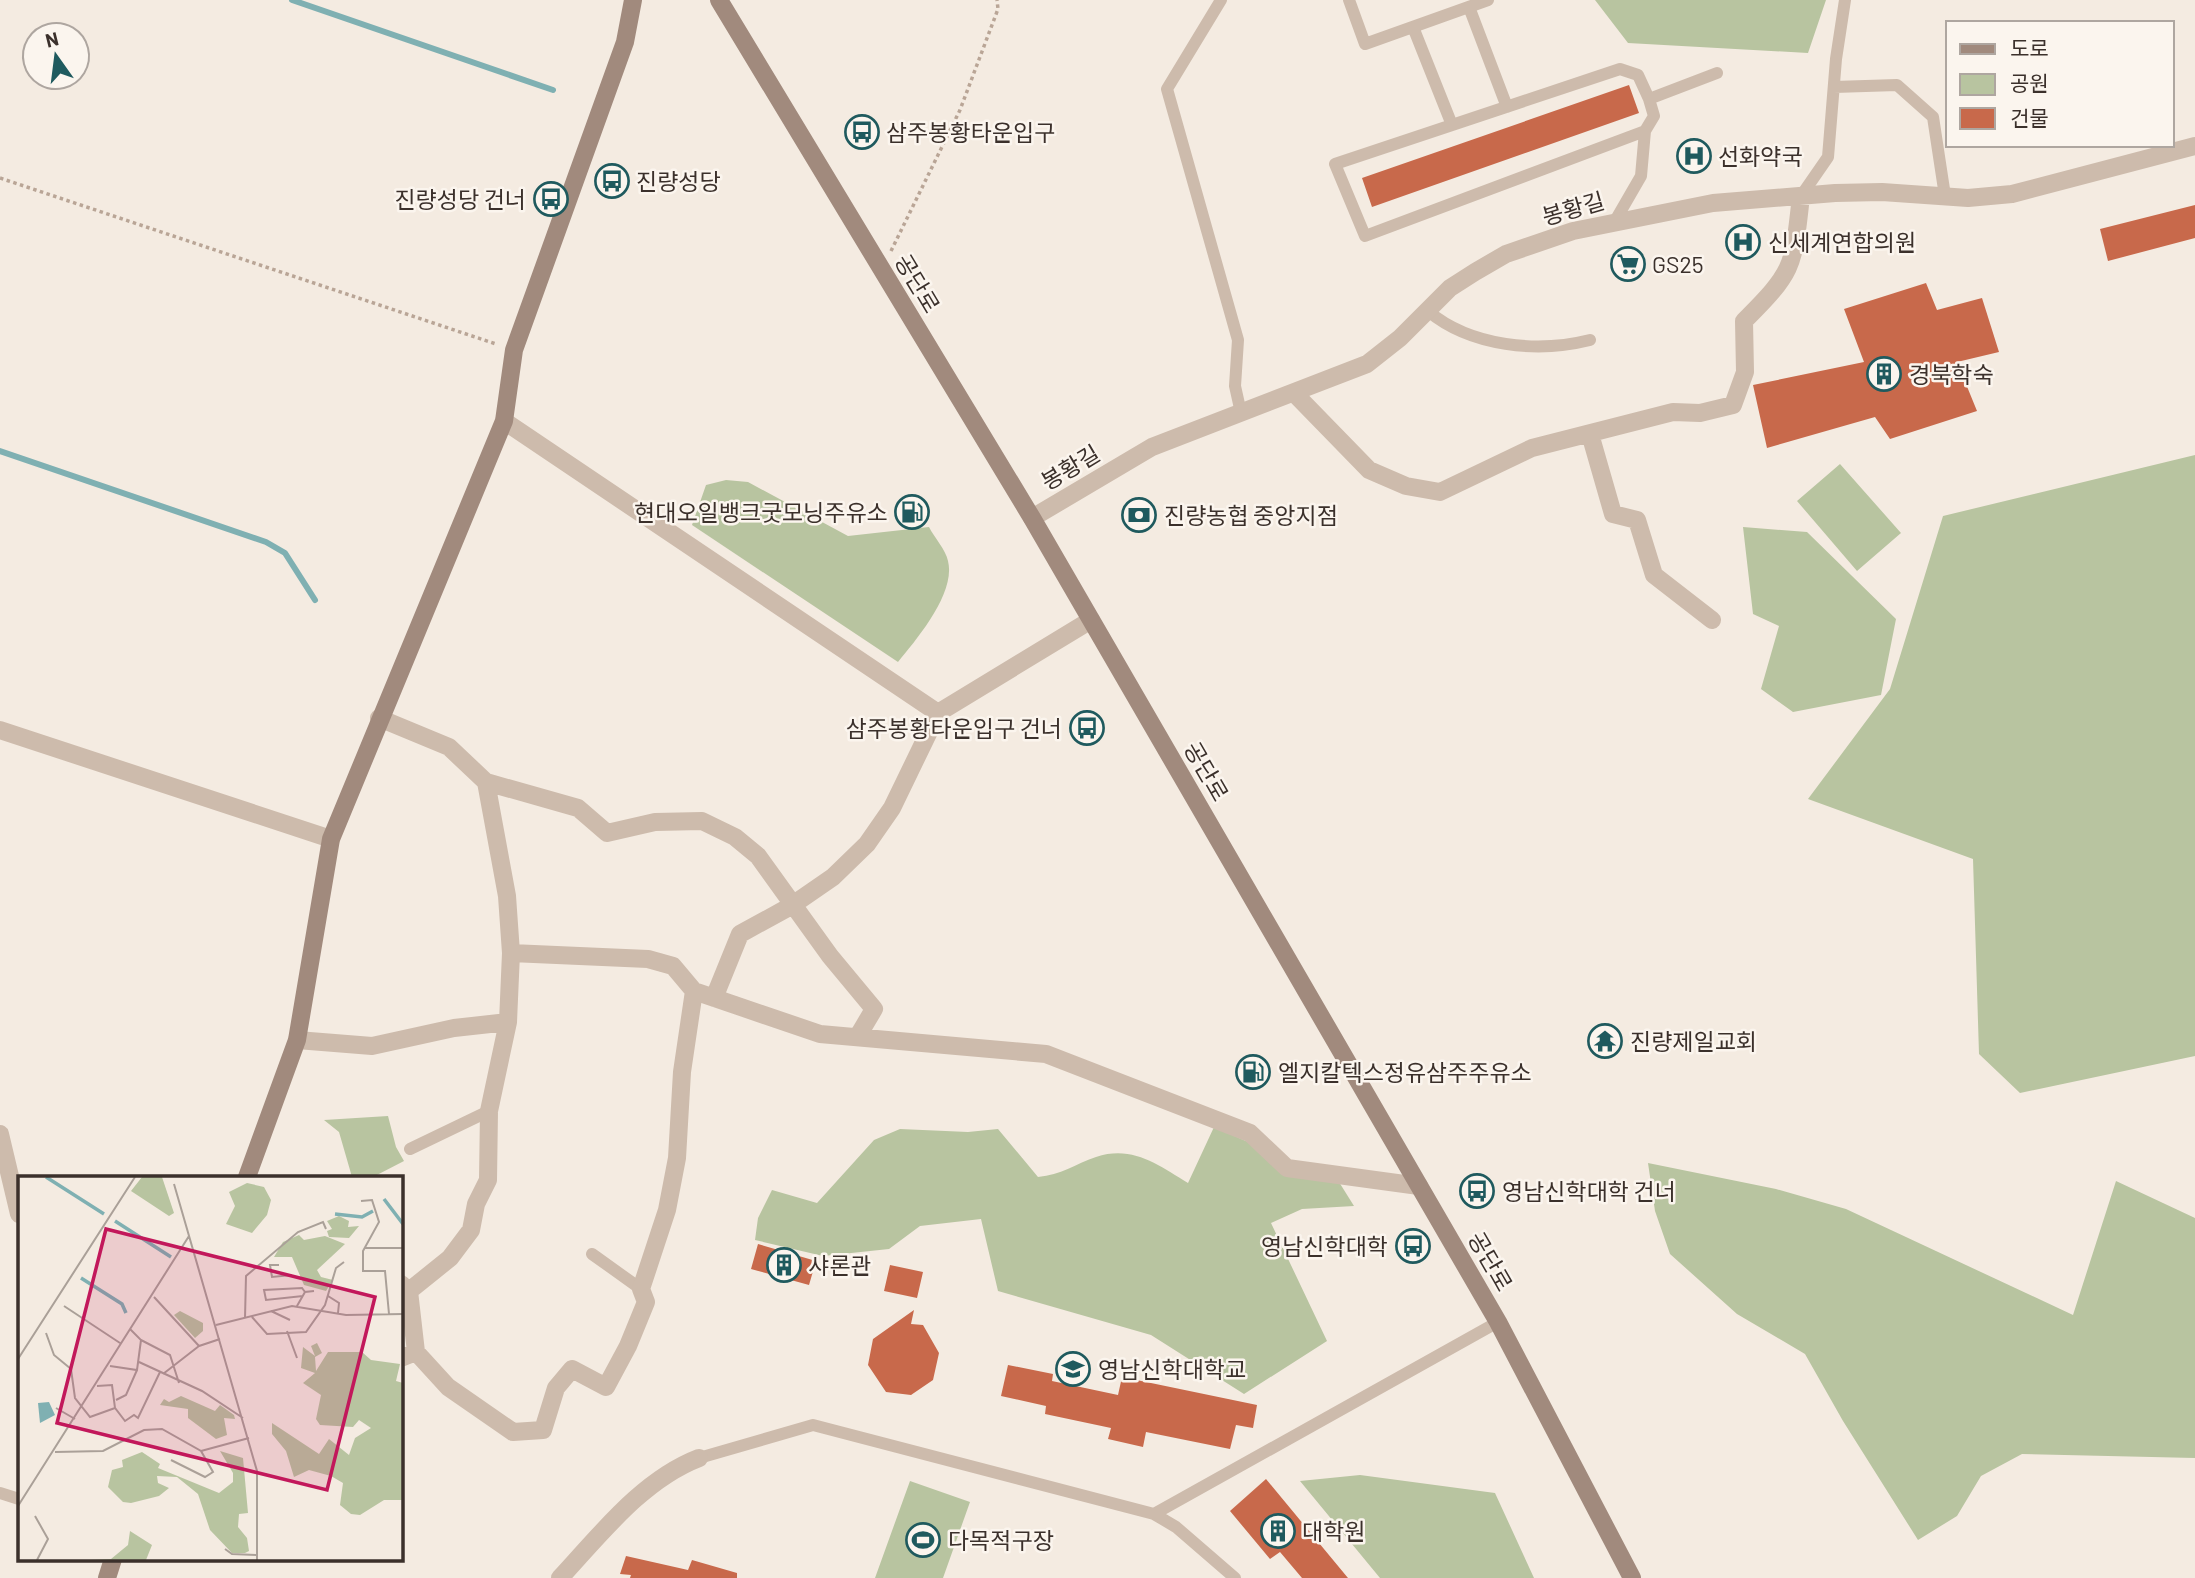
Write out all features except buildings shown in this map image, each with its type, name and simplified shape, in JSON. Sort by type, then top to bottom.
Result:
[{"type":"street","points":[[247,1176],[297,1040],[331,839],[504,421],[514,350],[625,42],[634,0]]},
{"type":"street","name":"공단로","points":[[719,0],[1032,519],[1498,1322],[1632,1578]]},
{"type":"street","name":"봉황길","points":[[1032,519],[1152,447],[1367,364],[1428,312],[1450,288],[1506,254],[1615,221],[1713,203],[1882,192],[1968,198],[2012,194],[2195,146]]},
{"type":"street","points":[[1294,393],[1369,470],[1406,486],[1440,492],[1532,448],[1673,412],[1700,413],[1733,405],[1745,372],[1744,321],[1781,284],[1794,260],[1801,196]]},
{"type":"street","points":[[504,421],[938,713]]},
{"type":"street","points":[[1590,434],[1613,514],[1637,520],[1654,575],[1712,620]]},
{"type":"street","points":[[714,998],[740,934],[791,906],[833,877],[867,844],[892,808],[938,713],[1091,620]]},
{"type":"street","points":[[379,718],[449,747],[486,782],[578,808],[607,833],[655,822],[702,821],[736,837],[758,856],[791,906],[874,1009],[858,1036]]},
{"type":"street","points":[[0,730],[331,839]]},
{"type":"street","points":[[486,782],[507,896],[511,953],[508,1022],[489,1111],[488,1180],[476,1204],[471,1230],[450,1258],[405,1288],[409,1355],[448,1387],[513,1432],[543,1430],[556,1388],[572,1369],[606,1387],[628,1346],[646,1302],[642,1289],[667,1210],[677,1158],[682,1072],[694,991]]},
{"type":"street","points":[[511,953],[648,959],[673,966],[694,991],[820,1034],[1046,1054],[1250,1133],[1287,1168],[1419,1186]]},
{"type":"street","points":[[297,1040],[372,1046],[454,1027],[508,1022]]},
{"type":"street","points":[[0,1134],[18,1210]]},
{"type":"street","points":[[560,1578],[619,1514],[679,1466],[699,1458]]},
{"type":"street","points":[[107,1578],[113,1560]]},
{"type":"lane","points":[[1220,0],[1167,89],[1238,340],[1235,386],[1241,413]]},
{"type":"lane","points":[[1349,0],[1365,44],[1488,0]]},
{"type":"lane","points":[[1801,196],[1828,157],[1845,0]]},
{"type":"lane","points":[[1469,7],[1507,107]]},
{"type":"lane","points":[[1413,27],[1452,125]]},
{"type":"lane","points":[[1615,221],[1641,176],[1645,131],[1654,116],[1638,75],[1620,69],[1335,164],[1365,236],[1645,131]]},
{"type":"lane","points":[[1649,99],[1717,73]]},
{"type":"lane","points":[[1834,87],[1898,85],[1933,117],[1945,196]]},
{"type":"lane","points":[[1428,312],[1443,324],[1492,342],[1561,347],[1590,340]]},
{"type":"lane","points":[[410,1149],[489,1111]]},
{"type":"lane","points":[[592,1254],[642,1289]]},
{"type":"lane","points":[[1154,1514],[1498,1322]]},
{"type":"lane","points":[[699,1458],[813,1425],[1154,1514],[1176,1527],[1235,1578]]},
{"type":"lane","points":[[0,1493],[18,1499]]},
{"type":"path","points":[[881,270],[960,110],[998,9],[997,0]]},
{"type":"path","points":[[0,178],[489,342]]},
{"type":"green space","points":[[1595,0],[1826,0],[1808,53],[1628,43]]},
{"type":"green space","points":[[2195,455],[2195,1056],[2020,1093],[1979,1054],[1973,859],[1808,799],[1890,689],[1943,516]]},
{"type":"green space","points":[[1840,464],[1901,533],[1857,571],[1797,501]]},
{"type":"green space","points":[[726,480],[748,482],[848,536],[929,527],[947,557],[949,574],[941,601],[933,615],[898,662],[692,525],[706,485]]},
{"type":"green space","points":[[1743,527],[1807,532],[1896,619],[1881,695],[1793,712],[1761,689],[1779,626],[1753,614]]},
{"type":"green space","points":[[388,1116],[396,1147],[404,1161],[375,1176],[352,1176],[339,1132],[324,1120]]},
{"type":"green space","points":[[1214,1127],[1339,1182],[1354,1206],[1302,1209],[1271,1223],[1327,1341],[1244,1394],[1151,1335],[998,1291],[981,1219],[920,1226],[889,1249],[823,1256],[755,1240],[758,1218],[772,1190],[817,1203],[874,1140],[900,1129],[968,1132],[998,1129],[1038,1177],[1061,1172],[1096,1157],[1122,1153],[1145,1159],[1188,1183]]},
{"type":"green space","points":[[1648,1163],[1776,1189],[1846,1209],[2073,1315],[2116,1181],[2195,1218],[2195,1458],[2022,1454],[1981,1476],[1957,1516],[1918,1540],[1843,1421],[1805,1354],[1737,1314],[1670,1254],[1655,1211]]},
{"type":"green space","points":[[1360,1475],[1495,1493],[1534,1578],[1380,1578],[1300,1481]]},
{"type":"green space","name":"다목적구장","points":[[910,1481],[970,1502],[943,1578],[875,1578]]},
{"type":"waterway","points":[[292,0],[553,90]]},
{"type":"waterway","points":[[0,451],[266,542],[285,553],[315,600]]},
{"type":"place","name":"삼주봉황타운입구","points":[[862,132]]},
{"type":"place","name":"선화약국","points":[[1694,156]]},
{"type":"place","name":"진량성당","points":[[612,181]]},
{"type":"place","name":"진량성당 건너","points":[[551,199]]},
{"type":"place","name":"신세계연합의원","points":[[1743,242]]},
{"type":"place","name":"GS25","points":[[1628,264]]},
{"type":"place","name":"경북학숙","points":[[1884,374]]},
{"type":"place","name":"현대오일뱅크굿모닝주유소","points":[[912,512]]},
{"type":"place","name":"진량농협 중앙지점","points":[[1139,515]]},
{"type":"place","name":"삼주봉황타운입구 건너","points":[[1087,728]]},
{"type":"place","name":"진량제일교회","points":[[1605,1041]]},
{"type":"place","name":"엘지칼텍스정유삼주주유소","points":[[1253,1072]]},
{"type":"place","name":"영남신학대학 건너","points":[[1477,1191]]},
{"type":"place","name":"영남신학대학","points":[[1413,1246]]},
{"type":"place","name":"샤론관","points":[[784,1265]]},
{"type":"place","name":"영남신학대학교","points":[[1073,1369]]},
{"type":"place","name":"대학원","points":[[1278,1531]]},
{"type":"place","name":"다목적구장","points":[[923,1540]]}]
